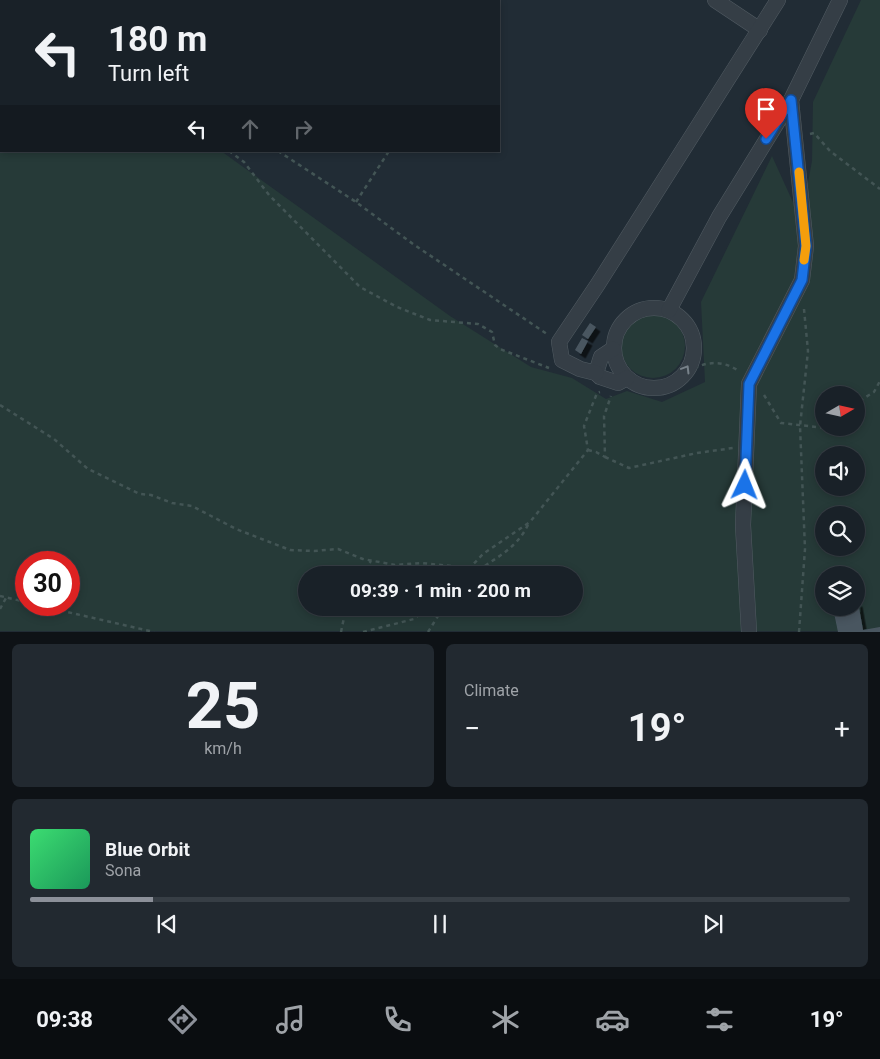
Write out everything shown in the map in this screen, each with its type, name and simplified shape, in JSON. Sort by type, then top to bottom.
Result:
[{"type":"street","points":[[715,0],[760,30]]},
{"type":"street","points":[[620,382],[613,349],[616,332],[627,317],[644,308],[657,307],[669,310],[684,320],[692,336],[694,354],[687,370],[679,379],[670,385],[659,388],[648,388],[637,384],[620,382],[580,369],[562,360],[559,342],[604,276],[778,0]]},
{"type":"street","points":[[669,310],[719,216],[791,100],[840,0]]},
{"type":"street","points":[[749,632],[744,525],[749,384],[802,280],[806,246],[791,100]]},
{"type":"street","points":[[596,373],[601,357],[613,349]]},
{"type":"path","points":[[793,132],[814,133],[830,151],[880,189]]},
{"type":"path","points":[[230,152],[244,162],[269,195],[360,287],[397,307],[430,320],[478,324],[492,332],[495,345],[500,349],[550,368]]},
{"type":"path","points":[[280,152],[356,202],[413,244],[559,342]]},
{"type":"path","points":[[356,202],[388,152]]},
{"type":"path","points":[[798,632],[805,549],[800,426],[808,351],[804,306]]},
{"type":"path","points":[[865,398],[874,392],[880,381]]},
{"type":"path","points":[[605,457],[604,416],[620,382]]},
{"type":"path","points":[[484,566],[496,560],[518,540],[530,522],[588,450],[584,426],[597,393],[620,382]]},
{"type":"path","points":[[0,405],[54,439],[88,469],[140,494],[151,495],[172,503],[192,506],[236,530],[290,550],[338,549],[363,559],[394,565],[421,563],[451,566]]},
{"type":"path","points":[[588,450],[629,468],[697,453],[747,446]]},
{"type":"path","points":[[473,566],[483,554],[530,522]]},
{"type":"path","points":[[367,566],[371,561]]},
{"type":"path","points":[[0,596],[15,600]]},
{"type":"path","points":[[0,609],[6,598]]},
{"type":"path","points":[[80,615],[154,632]]},
{"type":"path","points":[[341,632],[344,616]]},
{"type":"path","points":[[363,632],[414,619],[418,616]]},
{"type":"path","points":[[428,632],[438,616]]},
{"type":"green space","points":[[861,0],[880,0],[880,631],[0,631],[0,152],[222,152],[450,316],[531,367],[572,378],[606,399],[627,391],[662,402],[705,382],[701,302],[772,156],[801,220],[812,161],[813,102]]},
{"type":"green space","points":[[647,314],[659,314],[676,323],[683,334],[685,346],[683,358],[676,369],[659,378],[647,378],[635,373],[626,364],[621,352],[621,340],[626,328],[635,319]]},
{"type":"building","points":[[590,323],[596,327],[588,339],[582,335]]},
{"type":"building","points":[[582,338],[588,341],[581,354],[575,350]]},
{"type":"building","points":[[835,616],[860,616],[863,630],[880,627],[880,632],[838,632]]},
{"type":"slow traffic","points":[[799,172],[806,246],[804,260]]},
{"type":"route","points":[[745,485],[749,384],[802,280],[806,246],[791,100],[766,139]]}]
